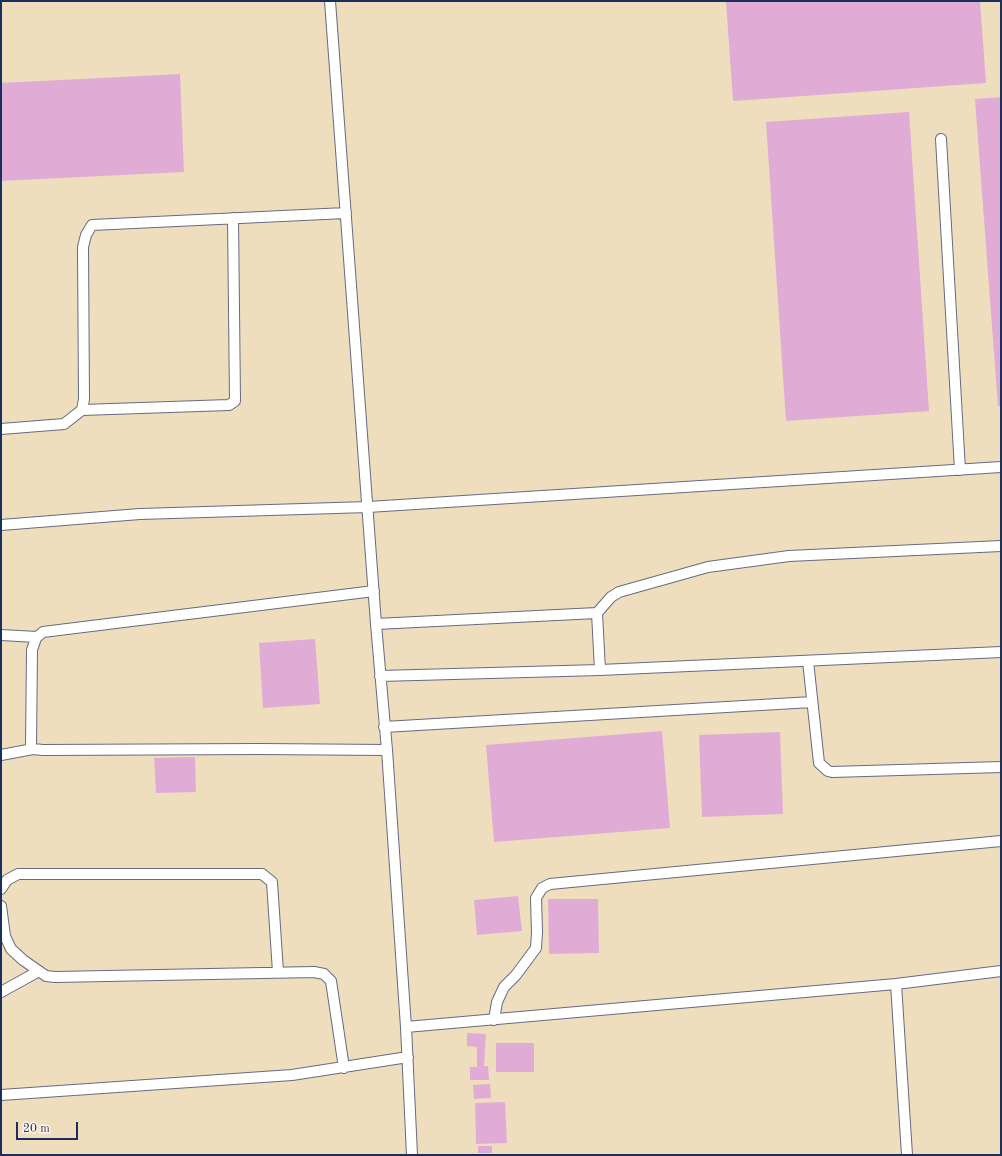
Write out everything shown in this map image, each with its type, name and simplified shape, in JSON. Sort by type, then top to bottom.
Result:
[{"type":"lane","points":[[330,1],[376,624],[387,750],[408,1057],[412,1155]]},
{"type":"lane","points":[[942,139],[960,470]]},
{"type":"lane","points":[[82,410],[84,399],[83,247],[86,235],[92,224],[346,214]]},
{"type":"lane","points":[[1,429],[64,424],[82,410],[229,406],[235,401],[233,218]]},
{"type":"lane","points":[[1,525],[140,514],[368,507],[1001,467]]},
{"type":"lane","points":[[600,670],[597,613],[611,597],[619,592],[708,567],[789,556],[1001,546]]},
{"type":"lane","points":[[33,749],[31,741],[32,650],[37,637],[43,632],[374,591]]},
{"type":"lane","points":[[376,624],[597,613]]},
{"type":"lane","points":[[1,636],[37,637]]},
{"type":"lane","points":[[380,676],[600,670],[1001,652]]},
{"type":"lane","points":[[808,661],[819,763],[828,771],[1001,767]]},
{"type":"lane","points":[[384,727],[812,702]]},
{"type":"lane","points":[[1,755],[33,749],[387,750]]},
{"type":"lane","points":[[494,1020],[497,1002],[504,987],[516,975],[536,948],[536,898],[542,888],[550,884],[1001,840]]},
{"type":"lane","points":[[1,889],[7,880],[18,874],[262,874],[272,882],[278,972]]},
{"type":"lane","points":[[1,906],[5,936],[11,949],[46,976],[314,972],[328,977],[331,981],[344,1068]]},
{"type":"lane","points":[[1,992],[39,971]]},
{"type":"lane","points":[[406,1027],[896,984],[1001,971]]},
{"type":"lane","points":[[896,984],[907,1155]]},
{"type":"lane","points":[[1,1095],[292,1075],[408,1057]]},
{"type":"building","points":[[726,1],[980,1],[986,83],[733,101]]},
{"type":"building","points":[[180,74],[184,172],[1,181],[1,83]]},
{"type":"building","points":[[1001,97],[1001,406],[998,406],[975,99]]},
{"type":"building","points":[[909,112],[929,411],[786,421],[766,122]]},
{"type":"building","points":[[315,639],[320,704],[263,708],[259,643]]},
{"type":"building","points":[[662,731],[670,828],[494,842],[486,745]]},
{"type":"building","points":[[780,732],[783,814],[702,817],[699,735]]},
{"type":"building","points":[[195,757],[196,792],[156,793],[154,758]]},
{"type":"building","points":[[518,896],[522,931],[477,935],[474,900]]},
{"type":"building","points":[[548,899],[598,899],[599,953],[549,954]]},
{"type":"building","points":[[467,1033],[486,1034],[484,1066],[488,1066],[489,1080],[470,1080],[470,1067],[477,1067],[477,1047],[467,1046]]},
{"type":"building","points":[[496,1043],[534,1043],[534,1072],[496,1072]]},
{"type":"building","points":[[490,1084],[491,1098],[474,1099],[473,1085]]},
{"type":"building","points":[[505,1102],[507,1143],[476,1144],[475,1103]]},
{"type":"building","points":[[478,1146],[492,1146],[492,1153],[478,1153]]}]
